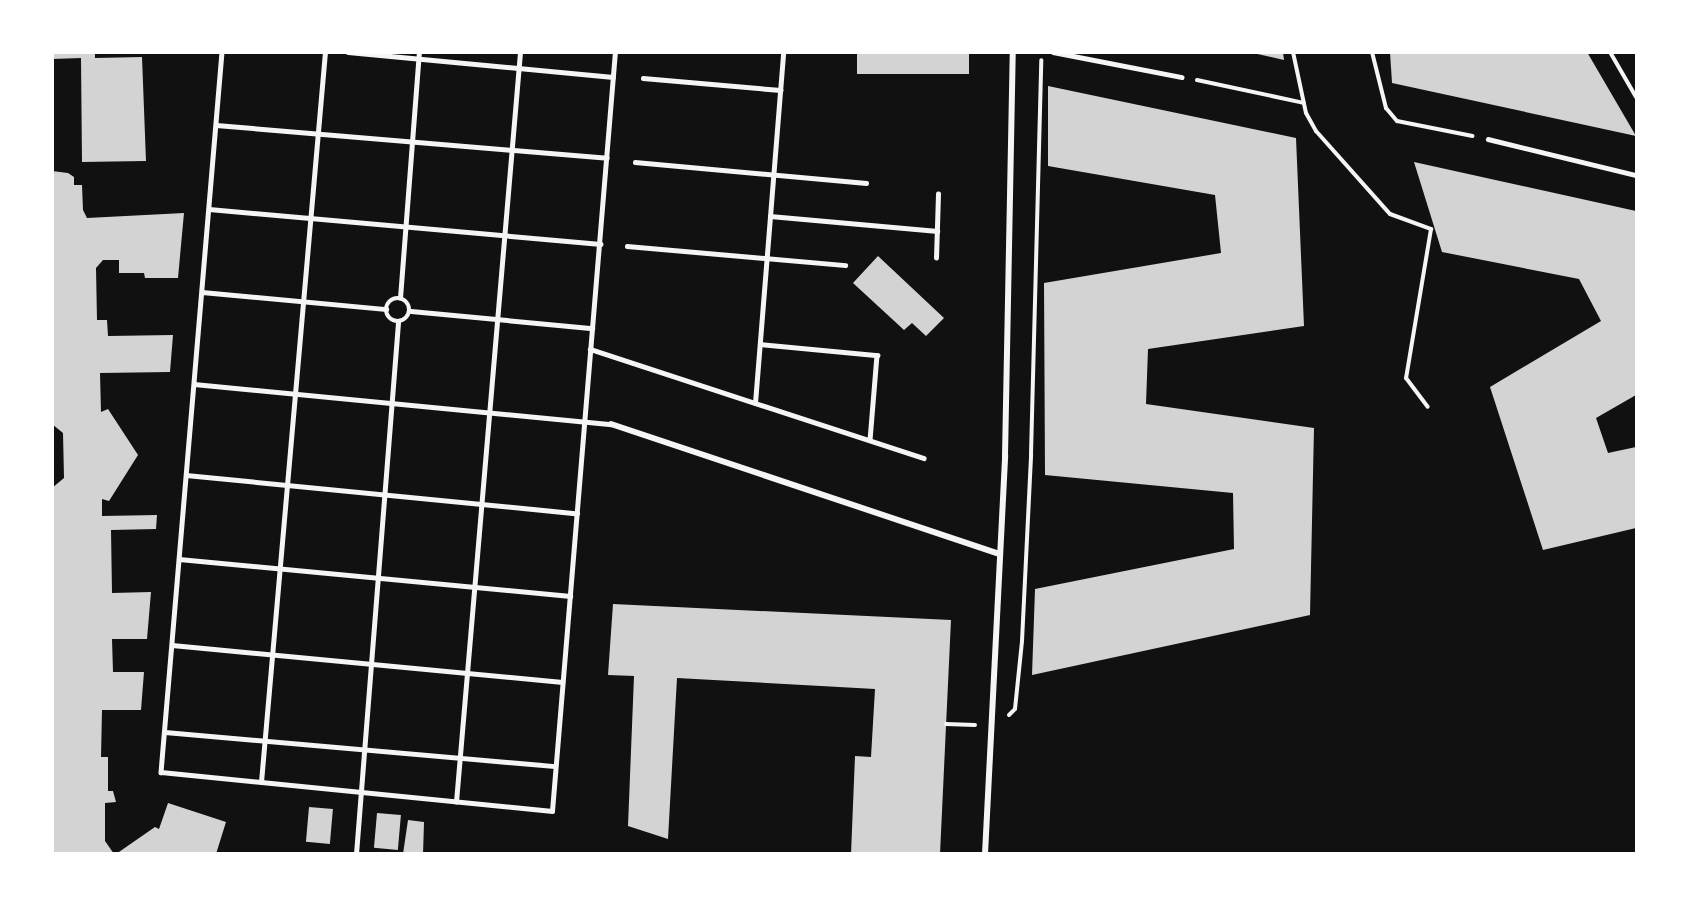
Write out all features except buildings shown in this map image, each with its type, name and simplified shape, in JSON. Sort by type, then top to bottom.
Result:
[{"type":"street","points":[[986,854],[1000,554],[1013,52]]},
{"type":"street","points":[[611,424],[1000,554]]},
{"type":"street","points":[[266,854],[279,854]]},
{"type":"lane","points":[[222,52],[161,772],[552,811],[615,52]]},
{"type":"lane","points":[[261,782],[325,52]]},
{"type":"lane","points":[[348,52],[614,77]]},
{"type":"lane","points":[[400,298],[419,52]]},
{"type":"lane","points":[[456,802],[520,52]]},
{"type":"lane","points":[[754,403],[783,52]]},
{"type":"lane","points":[[1053,52],[1182,77]]},
{"type":"lane","points":[[643,78],[780,90]]},
{"type":"lane","points":[[216,125],[607,158]]},
{"type":"lane","points":[[1488,139],[1636,175]]},
{"type":"lane","points":[[635,162],[866,183]]},
{"type":"lane","points":[[936,258],[938,194]]},
{"type":"lane","points":[[209,209],[600,244]]},
{"type":"lane","points":[[770,216],[937,231]]},
{"type":"lane","points":[[627,246],[845,265]]},
{"type":"lane","points":[[202,292],[386,309]]},
{"type":"lane","points":[[400,298],[406,301],[411,311],[405,321],[398,323],[388,317],[386,309],[392,299],[400,298]]},
{"type":"lane","points":[[411,311],[592,328]]},
{"type":"lane","points":[[356,854],[398,323]]},
{"type":"lane","points":[[760,344],[877,355],[870,440]]},
{"type":"lane","points":[[590,350],[924,458]]},
{"type":"lane","points":[[194,384],[611,424]]},
{"type":"lane","points":[[186,475],[576,513]]},
{"type":"lane","points":[[179,559],[570,596]]},
{"type":"lane","points":[[172,645],[562,682]]},
{"type":"lane","points":[[165,732],[555,766]]},
{"type":"path","points":[[946,724],[991,729],[1015,709],[1022,641],[1031,454],[1041,52]]},
{"type":"path","points":[[1293,52],[1304,103],[1316,130],[1390,214],[1431,229],[1406,378],[1428,406]]},
{"type":"path","points":[[1371,52],[1386,108],[1396,120],[1488,139]]},
{"type":"path","points":[[1610,52],[1636,97]]},
{"type":"path","points":[[1182,77],[1304,103]]}]
